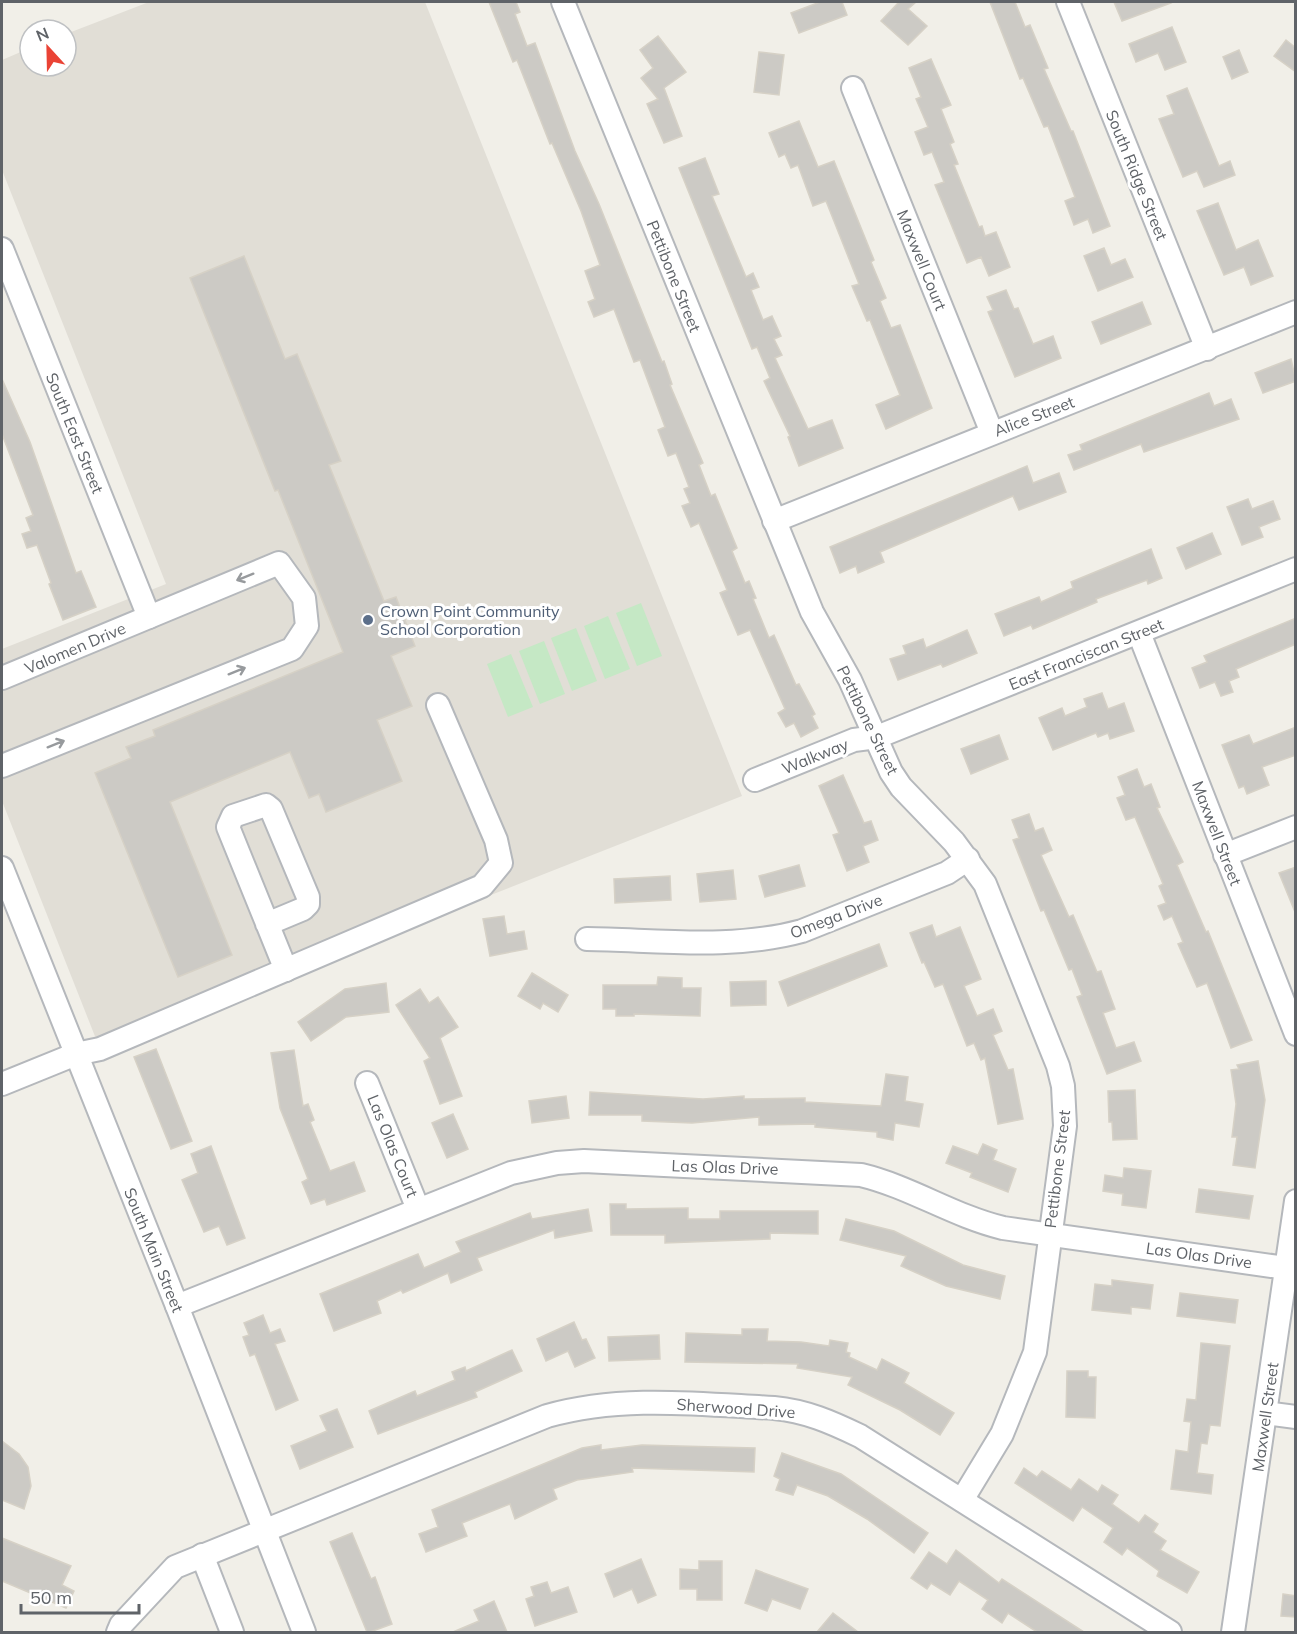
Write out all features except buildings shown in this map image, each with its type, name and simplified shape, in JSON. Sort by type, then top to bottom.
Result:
[{"type":"street","name":"Pettibone Street","points":[[563,2],[812,612],[850,680],[901,787],[968,859],[991,897],[1051,1046],[1063,1086],[1065,1126],[1035,1352],[1002,1434],[962,1500]]},
{"type":"street","name":"South Ridge Street","points":[[1068,2],[1207,349]]},
{"type":"street","name":"Maxwell Court","points":[[853,88],[992,433]]},
{"type":"street","name":"South East Street","points":[[2,249],[149,617]]},
{"type":"street","name":"Alice Street","points":[[774,521],[1296,312]]},
{"type":"street","name":"Valomen Drive","points":[[2,678],[279,563],[304,598],[308,626],[292,649],[2,766]]},
{"type":"street","name":"East Franciscan Street","points":[[877,737],[1296,570]]},
{"type":"street","name":"Maxwell Street","points":[[1139,633],[1296,1034]]},
{"type":"street","points":[[2,1084],[76,1054],[100,1049],[482,886],[501,862],[496,840],[438,705]]},
{"type":"street","name":"Walkway","points":[[755,780],[854,740],[877,737]]},
{"type":"street","points":[[267,924],[303,909],[308,904],[308,897],[271,809],[266,804],[260,804],[233,816],[228,827],[267,924],[286,969]]},
{"type":"street","points":[[1225,855],[1296,827]]},
{"type":"street","name":"Omega Drive","points":[[587,939],[732,942],[779,937],[802,931],[947,873],[968,859]]},
{"type":"street","name":"South Main Street","points":[[2,868],[304,1632]]},
{"type":"street","name":"Las Olas Court","points":[[367,1083],[418,1209]]},
{"type":"street","name":"Las Olas Drive","points":[[177,1306],[519,1171],[557,1163],[584,1161],[861,1175],[902,1187],[982,1223],[1286,1268]]},
{"type":"street","name":"Maxwell Street","points":[[1233,1632],[1296,1201]]},
{"type":"street","name":"Sherwood Drive","points":[[118,1632],[121,1625],[175,1567],[547,1416],[575,1408],[631,1401],[774,1408],[814,1415],[860,1437],[1170,1632]]},
{"type":"street","points":[[1266,1413],[1296,1417]]},
{"type":"street","points":[[202,1555],[232,1632]]},
{"type":"shaded area","points":[[149,2],[425,2],[742,796],[100,1049],[2,801],[2,649],[166,584],[2,170],[2,60],[18,53],[18,78],[78,78],[78,29]]},
{"type":"green space","points":[[641,603],[662,656],[637,666],[616,613]]},
{"type":"green space","points":[[608,616],[630,669],[605,679],[584,626]]},
{"type":"green space","points":[[576,628],[597,681],[572,691],[551,638]]},
{"type":"green space","points":[[544,641],[565,694],[540,704],[519,651]]},
{"type":"green space","points":[[511,654],[533,707],[508,717],[487,664]]},
{"type":"place","name":"Crown Point Community School Corporation","points":[[368,620]]}]
